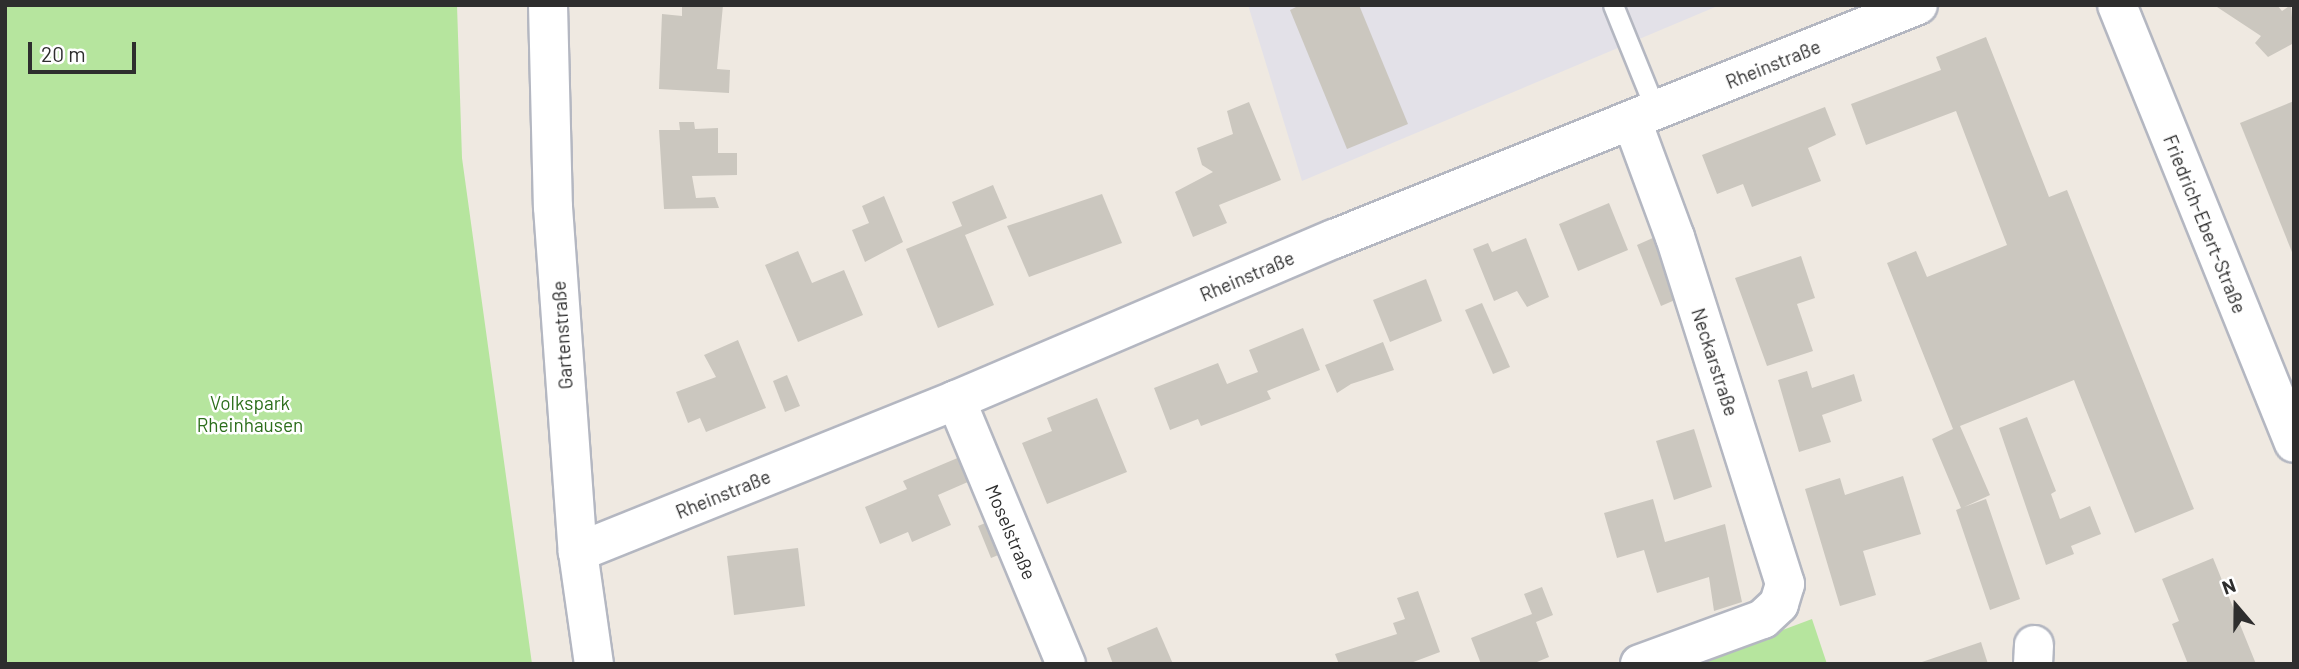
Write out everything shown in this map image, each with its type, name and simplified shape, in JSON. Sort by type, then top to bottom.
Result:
[{"type":"street","name":"Gartenstraße","points":[[548,5],[553,207],[578,552],[594,664]]},
{"type":"street","name":"Rheinstraße","points":[[578,552],[956,400],[1334,239],[1918,5]]},
{"type":"street","name":"Friedrich-Ebert-Straße","points":[[2117,5],[2294,443]]},
{"type":"street","name":"Neckarstraße","points":[[1640,664],[1763,619],[1779,604],[1785,584],[1675,237],[1644,116]]},
{"type":"street","name":"Moselstraße","points":[[956,400],[1066,664]]},
{"type":"lane","points":[[1613,5],[1644,116]]},
{"type":"shaded area","points":[[1248,5],[1720,5],[1302,181]]},
{"type":"green space","name":"Volkspark Rheinhausen","points":[[5,5],[457,5],[462,158],[532,664],[5,664]]},
{"type":"green space","points":[[1812,619],[1827,664],[1691,664]]},
{"type":"building","points":[[682,5],[723,5],[717,69],[730,70],[729,93],[659,89],[662,14],[682,16]]},
{"type":"building","points":[[1300,5],[1359,5],[1408,124],[1347,149],[1290,10]]},
{"type":"building","points":[[2214,5],[2277,5],[2282,11],[2291,5],[2294,43],[2268,57],[2255,43],[2261,36]]},
{"type":"building","points":[[1986,37],[2049,197],[2067,190],[2194,509],[2135,533],[2074,380],[1960,426],[1990,495],[1964,507],[1986,499],[2020,599],[1990,610],[1956,510],[1961,508],[1932,439],[1953,429],[1887,263],[1916,251],[1927,277],[2007,245],[1956,111],[1866,145],[1851,104],[1941,70],[1936,57]]},
{"type":"building","points":[[2294,101],[2294,257],[2240,123]]},
{"type":"building","points":[[1249,102],[1281,180],[1219,205],[1227,223],[1193,237],[1175,192],[1213,172],[1202,165],[1197,148],[1233,134],[1227,111]]},
{"type":"building","points":[[1825,107],[1836,135],[1808,148],[1821,181],[1752,207],[1743,184],[1717,194],[1702,155]]},
{"type":"building","points":[[679,122],[694,122],[695,129],[718,128],[718,153],[737,153],[737,175],[692,176],[696,198],[715,197],[719,208],[664,209],[659,130],[680,130]]},
{"type":"building","points":[[993,185],[1007,218],[965,235],[994,305],[938,328],[906,249],[962,226],[952,202]]},
{"type":"building","points":[[1102,194],[1122,243],[1029,277],[1007,226]]},
{"type":"building","points":[[884,196],[903,242],[865,262],[852,230],[869,223],[862,206]]},
{"type":"building","points":[[1609,203],[1628,250],[1578,271],[1559,224]]},
{"type":"building","points":[[1655,237],[1675,300],[1661,306],[1637,245]]},
{"type":"building","points":[[1526,238],[1549,297],[1527,307],[1517,291],[1494,301],[1473,249],[1488,243],[1492,252]]},
{"type":"building","points":[[798,251],[812,283],[844,270],[863,315],[798,342],[765,265]]},
{"type":"building","points":[[1801,256],[1815,298],[1797,304],[1813,351],[1767,366],[1735,278]]},
{"type":"building","points":[[1426,279],[1442,321],[1390,342],[1373,300]]},
{"type":"building","points":[[1482,303],[1510,367],[1493,374],[1465,310]]},
{"type":"building","points":[[1303,328],[1320,370],[1267,391],[1271,399],[1201,426],[1198,419],[1170,430],[1154,388],[1218,363],[1227,384],[1258,372],[1249,350]]},
{"type":"building","points":[[738,340],[766,408],[706,432],[700,418],[688,423],[676,392],[716,377],[704,355]]},
{"type":"building","points":[[1383,342],[1394,370],[1351,384],[1337,393],[1325,365]]},
{"type":"building","points":[[1807,371],[1812,388],[1854,374],[1862,401],[1822,415],[1831,442],[1799,452],[1778,380]]},
{"type":"building","points":[[787,375],[800,406],[785,412],[773,381]]},
{"type":"building","points":[[1097,398],[1127,472],[1047,504],[1022,443],[1052,431],[1047,418]]},
{"type":"building","points":[[2027,417],[2056,491],[2051,494],[2060,519],[2090,506],[2101,534],[2071,546],[2074,554],[2046,565],[1999,428]]},
{"type":"building","points":[[1694,429],[1712,487],[1674,500],[1656,441]]},
{"type":"building","points":[[967,454],[977,478],[938,495],[951,525],[912,542],[908,532],[880,544],[865,507],[907,489],[903,481]]},
{"type":"building","points":[[1903,476],[1921,534],[1863,551],[1876,595],[1840,606],[1805,489],[1840,478],[1845,495]]},
{"type":"building","points":[[1653,499],[1665,542],[1725,524],[1742,602],[1714,611],[1709,577],[1657,593],[1644,550],[1617,558],[1604,513]]},
{"type":"building","points":[[995,519],[1008,551],[991,558],[978,526]]},
{"type":"building","points":[[798,548],[805,606],[734,615],[727,556]]},
{"type":"building","points":[[2213,558],[2256,664],[2188,664],[2172,624],[2179,621],[2162,579]]},
{"type":"building","points":[[1542,587],[1553,615],[1536,622],[1549,657],[1532,664],[1481,664],[1471,638],[1532,614],[1524,594]]},
{"type":"building","points":[[1418,591],[1440,652],[1408,664],[1339,664],[1335,654],[1397,634],[1393,623],[1405,619],[1397,598]]},
{"type":"building","points":[[1157,627],[1173,664],[1113,664],[1107,648]]},
{"type":"building","points":[[1981,642],[1988,664],[1919,664],[1919,663]]}]
